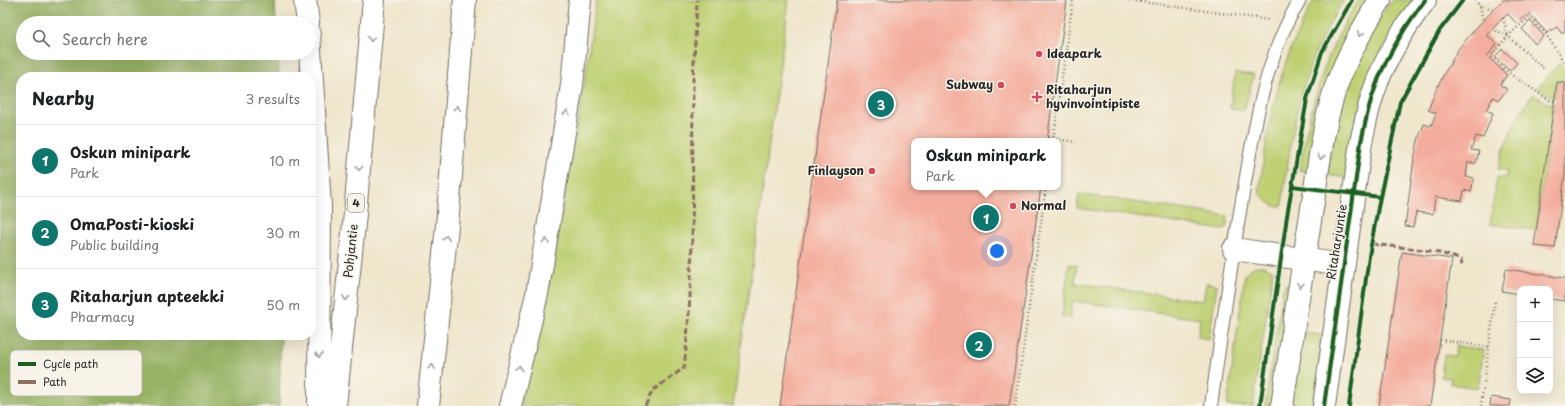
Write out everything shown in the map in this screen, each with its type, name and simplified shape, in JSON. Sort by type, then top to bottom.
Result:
[{"type":"main road","points":[[305,0],[307,16]]},
{"type":"main road","name":"Pohjantie","points":[[334,406],[355,214],[374,0]]},
{"type":"main road","points":[[428,406],[447,226],[465,0]]},
{"type":"main road","points":[[510,406],[537,294],[572,85],[580,0]]},
{"type":"main road","points":[[1282,406],[1324,136],[1338,82],[1367,21],[1380,0]]},
{"type":"main road","name":"Ritaharjuntie","points":[[1324,406],[1361,142],[1380,74],[1397,42],[1425,0]]},
{"type":"main road","points":[[311,60],[311,72]]},
{"type":"main road","points":[[316,143],[320,206],[319,406]]},
{"type":"main road","points":[[1234,249],[1343,265]]},
{"type":"lane","points":[[1211,406],[1234,249],[1255,125],[1271,64],[1288,22],[1300,0]]},
{"type":"path","points":[[1053,138],[1073,0]]},
{"type":"path","points":[[1128,0],[1288,22]]},
{"type":"path","points":[[1475,0],[1480,6],[1483,20]]},
{"type":"path","points":[[1480,6],[1494,9]]},
{"type":"path","points":[[1554,101],[1549,100],[1509,73],[1491,56],[1508,36],[1529,17],[1546,34],[1565,64]]},
{"type":"path","points":[[1503,18],[1508,36]]},
{"type":"path","points":[[1492,29],[1508,36],[1545,70]]},
{"type":"path","points":[[1061,141],[1076,142]]},
{"type":"path","points":[[1015,406],[1046,190]]},
{"type":"path","points":[[1480,406],[1495,301]]},
{"type":"path","points":[[1440,340],[1489,347]]},
{"type":"green space","points":[[0,0],[275,0],[276,16],[16,16],[16,60],[278,60],[279,72],[16,72],[16,340],[281,340],[279,406],[0,406]]},
{"type":"green space","points":[[596,0],[789,0],[733,406],[520,406],[547,296],[584,86]]},
{"type":"green space","points":[[1314,0],[1344,0],[1324,35],[1304,87],[1292,139],[1282,205],[1279,207],[1268,202],[1259,192],[1268,132],[1279,83],[1287,59]]},
{"type":"green space","points":[[1359,0],[1370,0],[1309,172],[1299,170],[1308,125],[1327,61],[1346,21]]},
{"type":"green space","points":[[1392,0],[1418,0],[1347,178],[1327,175],[1334,133],[1349,79],[1368,38]]},
{"type":"green space","points":[[1560,63],[1565,69],[1565,83],[1557,82],[1554,98],[1537,88]]},
{"type":"green space","points":[[1235,73],[1254,75],[1244,110],[1230,109]]},
{"type":"green space","points":[[1533,94],[1547,103],[1554,104],[1536,230],[1490,224],[1497,177],[1505,178],[1507,171],[1498,169],[1504,148],[1516,121]]},
{"type":"green space","points":[[1079,194],[1228,216],[1227,227],[1223,230],[1077,208]]},
{"type":"green space","points":[[1069,264],[1077,265],[1075,283],[1203,301],[1206,283],[1217,285],[1209,339],[1198,337],[1200,319],[1073,301],[1070,318],[1062,317]]},
{"type":"green space","points":[[1255,266],[1265,266],[1273,271],[1253,406],[1227,406],[1245,275]]},
{"type":"green space","points":[[1286,284],[1290,297],[1275,406],[1265,406],[1283,288]]},
{"type":"green space","points":[[1305,332],[1324,336],[1314,406],[1293,406],[1302,340]]},
{"type":"green space","points":[[1456,346],[1484,350],[1478,388],[1450,384],[1451,378],[1441,377],[1444,355],[1455,356]]},
{"type":"building","points":[[837,0],[1067,0],[1047,138],[911,138],[911,190],[1041,190],[1009,406],[780,406]]},
{"type":"building","points":[[1503,0],[1565,0],[1565,31],[1561,33],[1557,27],[1547,33],[1529,13],[1517,24],[1508,14],[1497,23],[1487,35],[1497,44],[1487,56],[1507,75],[1500,85],[1507,89],[1499,100],[1493,97],[1486,110],[1493,113],[1483,138],[1476,136],[1471,150],[1479,151],[1476,163],[1468,162],[1466,177],[1474,178],[1471,192],[1464,190],[1462,201],[1435,197],[1433,214],[1416,212],[1413,227],[1405,226],[1414,159],[1419,137],[1424,124],[1431,126],[1436,113],[1428,110],[1435,92],[1459,48]]},
{"type":"building","points":[[1530,21],[1544,36],[1535,44],[1522,29]]},
{"type":"building","points":[[1502,49],[1517,63],[1510,71],[1495,57]]},
{"type":"building","points":[[1557,82],[1565,83],[1565,174],[1555,248],[1534,246]]},
{"type":"building","points":[[1402,252],[1452,259],[1430,406],[1379,406]]},
{"type":"building","points":[[1506,269],[1565,278],[1565,301],[1553,299],[1553,286],[1517,286],[1517,294],[1502,291]]},
{"type":"building","points":[[1491,397],[1511,400],[1510,406],[1490,406]]},
{"type":"marked path","points":[[645,406],[653,390],[684,368],[690,297],[693,190],[693,82],[697,0]]},
{"type":"marked path","points":[[1372,244],[1439,253],[1461,260],[1462,266]]},
{"type":"cycle path","points":[[1260,406],[1287,216],[1307,99],[1322,52],[1352,0]]},
{"type":"cycle path","points":[[1324,406],[1361,142],[1368,110],[1378,79],[1389,55],[1425,0]]},
{"type":"cycle path","points":[[1349,406],[1369,256],[1400,102],[1440,30],[1463,0]]},
{"type":"cycle path","points":[[1292,186],[1380,197]]},
{"type":"place","name":"Ideapark","points":[[1039,54]]},
{"type":"place","name":"Subway","points":[[1001,85]]},
{"type":"place","name":"Ritaharjun hyvinvointipiste","points":[[1037,97]]},
{"type":"place","name":"Ritaharjun apteekki","points":[[881,104]]},
{"type":"place","name":"Finlayson","points":[[872,171]]},
{"type":"place","name":"Normal","points":[[1013,206]]},
{"type":"place","name":"Oskun minipark","points":[[986,218]]},
{"type":"place","name":"OmaPosti-kioski","points":[[979,345]]}]
